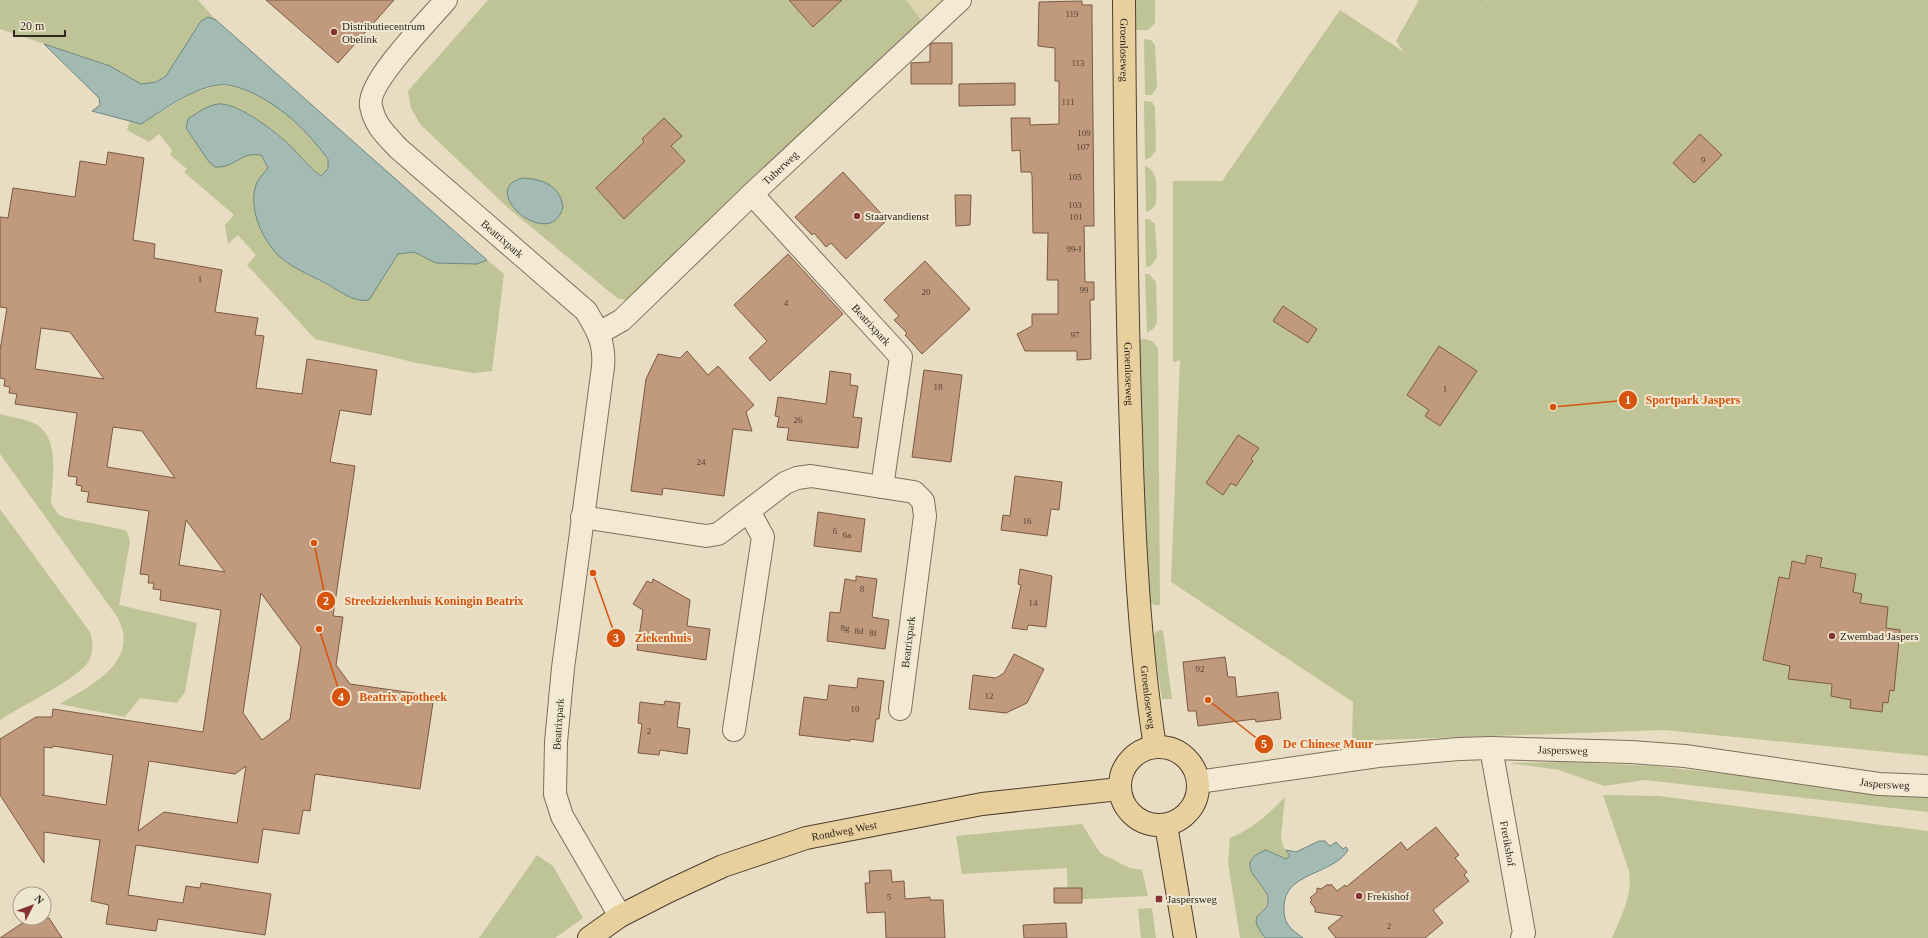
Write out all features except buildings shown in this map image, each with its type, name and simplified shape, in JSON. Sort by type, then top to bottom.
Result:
[{"type":"main road","name":"Groenloseweg","points":[[1124,0],[1127,337],[1133,506],[1139,619],[1155,747]]},
{"type":"main road","points":[[1155,747],[1170,749],[1184,756],[1194,767],[1198,782],[1197,797],[1191,810],[1180,820],[1166,825],[1149,824],[1134,816],[1124,803],[1119,788],[1123,772],[1130,760],[1141,751],[1155,747]]},
{"type":"main road","name":"Rondweg West","points":[[589,938],[620,916],[723,866],[806,838],[982,804],[1119,788]]},
{"type":"main road","points":[[1166,825],[1185,938]]},
{"type":"street","name":"Beatrixpark","points":[[446,0],[386,69],[376,86],[370,104],[378,127],[399,149],[586,311],[599,333],[604,353],[603,367],[563,668],[556,742],[555,794],[562,816],[620,916]]},
{"type":"street","name":"Tuberweg","points":[[599,333],[622,320],[752,194],[960,0]]},
{"type":"street","name":"Beatrixpark","points":[[752,194],[901,357],[882,487]]},
{"type":"street","name":"Beatrixpark","points":[[582,517],[706,536],[718,534],[785,482],[797,478],[811,476],[914,492],[923,501],[925,516],[900,709]]},
{"type":"street","points":[[734,730],[763,537],[749,510]]},
{"type":"street","name":"Jaspersweg","points":[[1198,782],[1378,756],[1459,749],[1491,748],[1631,752],[1685,756],[1879,784],[1928,786]]},
{"type":"street","name":"Frerikshof","points":[[1491,748],[1524,933],[1522,938]]},
{"type":"shaded area","points":[[906,0],[952,0],[925,25]]},
{"type":"green space","points":[[0,0],[198,0],[216,20],[208,17],[201,21],[166,76],[156,82],[141,84],[110,66],[0,29]]},
{"type":"green space","points":[[488,0],[906,0],[925,25],[635,302],[617,298],[507,207],[420,124],[411,108],[408,91]]},
{"type":"green space","points":[[1136,0],[1155,0],[1155,23],[1148,30],[1136,30]]},
{"type":"green space","points":[[1419,0],[1487,0],[1486,2],[1488,0],[1928,0],[1928,756],[1664,730],[1352,741],[1353,702],[1171,582],[1180,360],[1173,362],[1173,181],[1222,181],[1340,10],[1404,52],[1396,41]]},
{"type":"green space","points":[[1144,39],[1151,40],[1155,45],[1157,87],[1152,95],[1145,95]]},
{"type":"green space","points":[[219,85],[241,88],[271,102],[292,117],[328,159],[328,169],[321,176],[310,167],[284,140],[236,107],[186,128],[209,162],[215,167],[226,166],[246,156],[261,155],[268,168],[258,186],[256,195],[255,204],[258,223],[270,245],[279,256],[287,262],[351,297],[376,289],[398,254],[414,252],[436,263],[477,264],[487,260],[504,274],[492,371],[473,373],[417,363],[315,339],[247,265],[256,255],[238,235],[228,244],[225,225],[234,215],[184,172],[187,169],[170,155],[172,150],[159,134],[149,142],[127,130],[130,120],[141,124],[192,93]]},
{"type":"green space","points":[[1144,101],[1152,102],[1155,107],[1156,150],[1151,157],[1145,160]]},
{"type":"green space","points":[[1145,166],[1153,172],[1156,182],[1156,204],[1151,210],[1146,212]]},
{"type":"green space","points":[[1145,219],[1149,219],[1155,224],[1157,257],[1151,266],[1146,267]]},
{"type":"green space","points":[[1145,274],[1149,274],[1156,282],[1157,323],[1153,329],[1147,333]]},
{"type":"green space","points":[[1145,339],[1152,341],[1158,348],[1160,605],[1154,605],[1148,599],[1137,340]]},
{"type":"green space","points":[[0,414],[31,422],[41,428],[47,436],[51,446],[53,458],[51,504],[59,515],[66,518],[125,530],[128,534],[130,542],[119,605],[197,623],[185,692],[177,703],[140,698],[125,717],[60,704],[92,684],[112,667],[119,656],[123,645],[123,632],[118,618],[0,454]]},
{"type":"green space","points":[[0,509],[90,632],[92,647],[90,659],[82,669],[61,684],[0,720]]},
{"type":"green space","points":[[1163,630],[1172,699],[1162,699],[1153,640],[1157,631]]},
{"type":"green space","points":[[1565,762],[1653,766],[1757,777],[1850,792],[1928,797],[1928,812],[1645,780],[1604,786],[1559,770],[1509,763]]},
{"type":"green space","points":[[1603,795],[1659,796],[1928,831],[1928,938],[1612,938],[1628,897],[1630,880],[1629,871]]},
{"type":"green space","points":[[1285,797],[1281,836],[1283,846],[1290,856],[1286,859],[1272,853],[1264,890],[1268,900],[1264,910],[1259,913],[1258,929],[1265,938],[1240,938],[1228,862],[1230,838],[1238,835],[1260,820]]},
{"type":"green space","points":[[1082,824],[1100,853],[1130,868],[1142,870],[1148,896],[1068,900],[1067,868],[962,874],[956,836]]},
{"type":"green space","points":[[537,855],[553,866],[583,918],[555,938],[479,938]]},
{"type":"green space","points":[[1152,908],[1156,938],[1141,938],[1138,909]]},
{"type":"water","points":[[208,17],[216,20],[487,260],[477,264],[436,263],[414,252],[398,254],[369,300],[357,300],[352,298],[288,263],[278,255],[267,241],[258,223],[254,203],[256,185],[268,168],[261,155],[246,156],[226,166],[215,167],[209,162],[186,128],[188,119],[206,108],[218,104],[225,104],[234,107],[262,123],[278,135],[321,176],[328,169],[328,159],[312,139],[295,122],[265,99],[253,93],[226,85],[207,87],[197,91],[168,106],[141,124],[92,111],[100,105],[99,98],[44,44],[110,66],[141,84],[156,82],[166,76],[201,21]]},
{"type":"water","points":[[523,178],[543,182],[554,188],[558,193],[563,207],[556,220],[545,224],[532,221],[520,214],[511,204],[507,194],[510,184]]},
{"type":"water","points":[[1319,841],[1325,841],[1330,846],[1336,842],[1343,849],[1346,847],[1348,850],[1332,865],[1292,886],[1286,895],[1284,912],[1286,921],[1291,928],[1303,938],[1265,938],[1256,922],[1259,915],[1265,909],[1268,899],[1266,893],[1253,874],[1250,867],[1251,861],[1255,855],[1266,850],[1286,859],[1290,856],[1286,850],[1296,852]]},
{"type":"place","name":"Distributiecentrum Obelink","points":[[334,32]]},
{"type":"place","name":"Staatvandienst","points":[[857,216]]},
{"type":"place","name":"Sportpark Jaspers","points":[[1553,407]]},
{"type":"place","name":"Streekziekenhuis Koningin Beatrix","points":[[314,543]]},
{"type":"place","name":"Ziekenhuis","points":[[593,573]]},
{"type":"place","name":"Beatrix apotheek","points":[[319,629]]},
{"type":"place","name":"Zwembad Jaspers","points":[[1832,636]]},
{"type":"place","name":"De Chinese Muur","points":[[1208,700]]},
{"type":"place","name":"Frekishof","points":[[1359,896]]},
{"type":"place","name":"Jaspersweg","points":[[1159,899]]}]
